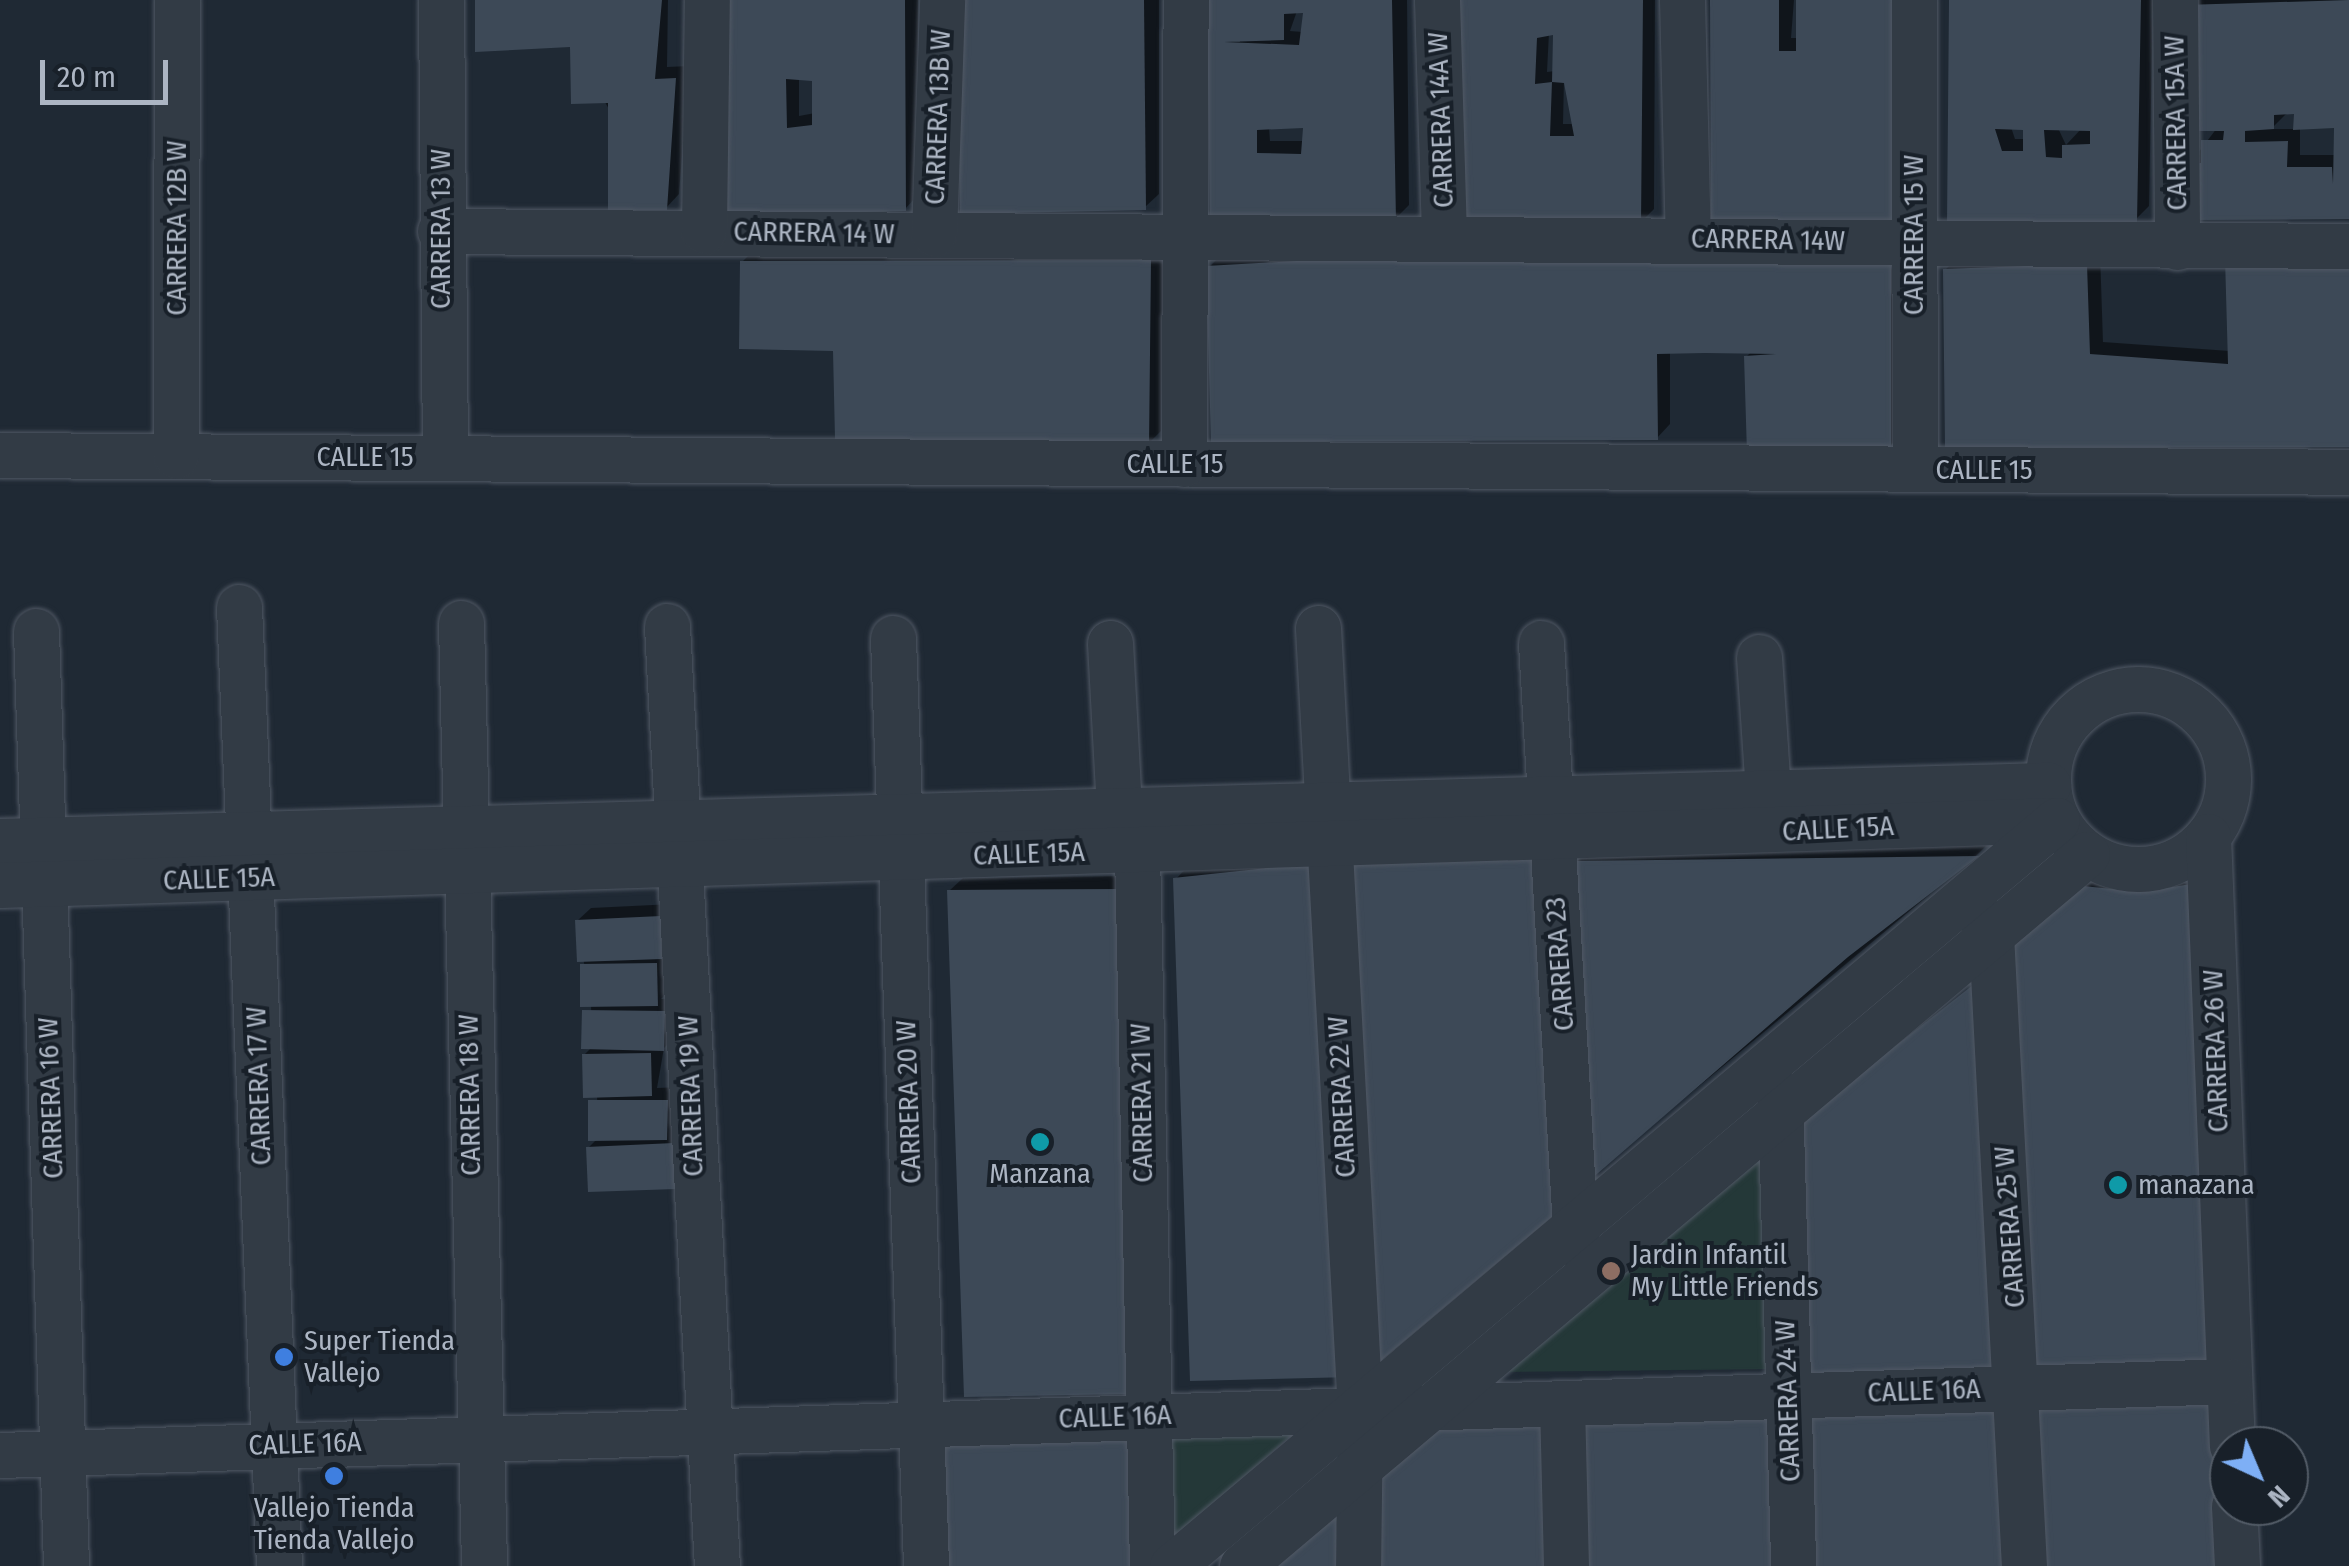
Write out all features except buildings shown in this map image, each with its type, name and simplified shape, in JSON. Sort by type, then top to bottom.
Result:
[{"type":"street","name":"CARRERA 12B W","points":[[176,456],[178,0]]},
{"type":"street","name":"CARRERA 13 W","points":[[441,0],[440,231],[445,458]]},
{"type":"street","points":[[704,231],[707,0]]},
{"type":"street","name":"CARRERA 13B W","points":[[934,234],[942,0]]},
{"type":"street","points":[[1184,464],[1186,0]]},
{"type":"street","name":"CARRERA 14A W","points":[[1437,0],[1444,239]]},
{"type":"street","points":[[1682,0],[1688,239]]},
{"type":"street","name":"CARRERA 15 W","points":[[1914,0],[1915,469]]},
{"type":"street","name":"CARRERA 15A W","points":[[2174,0],[2178,247]]},
{"type":"street","name":"CARRERA 14 W","points":[[440,231],[1187,238]]},
{"type":"street","name":"CARRERA 14W","points":[[1187,238],[2349,246]]},
{"type":"street","name":"CALLE 15","points":[[0,455],[2349,472]]},
{"type":"street","name":"CARRERA 17 W","points":[[239,607],[279,1566]]},
{"type":"street","name":"CARRERA 18 W","points":[[461,623],[477,1439],[484,1566]]},
{"type":"street","name":"CARRERA 19 W","points":[[667,626],[681,844],[706,1431],[717,1566]]},
{"type":"street","name":"CARRERA 22 W","points":[[1318,628],[1360,1410],[1354,1471],[1358,1566]]},
{"type":"street","name":"CARRERA 16 W","points":[[36,631],[21,840],[22,885],[63,1452],[66,1566]]},
{"type":"street","name":"CARRERA 20 W","points":[[893,638],[926,1566]]},
{"type":"street","name":"CARRERA 23","points":[[1541,643],[1576,1224],[1575,1286]]},
{"type":"street","name":"CARRERA 21 W","points":[[1110,644],[1119,810],[1137,852],[1152,1566]]},
{"type":"street","points":[[1759,657],[1770,812]]},
{"type":"street","points":[[2166,693],[2193,706],[2226,753],[2229,782],[2208,836],[2164,865],[2112,866],[2088,854],[2053,802],[2051,756],[2083,708],[2109,694],[2166,693]]},
{"type":"street","points":[[1172,1566],[1967,896],[2053,802]]},
{"type":"street","name":"CALLE 15A","points":[[21,840],[249,856],[899,837],[1119,810],[1326,825],[2053,802]]},
{"type":"street","name":"CALLE 15A","points":[[899,837],[1137,852],[1326,825]]},
{"type":"street","name":"CARRERA 26 W","points":[[2208,836],[2231,1426]]},
{"type":"street","points":[[1242,1566],[1436,1407],[2088,854]]},
{"type":"street","name":"CALLE 15A","points":[[22,885],[249,856]]},
{"type":"street","name":"CARRERA 25 W","points":[[1967,896],[1991,935],[2020,1388],[2024,1566]]},
{"type":"street","name":"CARRERA 24 W","points":[[1777,1056],[1782,1112],[1793,1566]]},
{"type":"street","name":"CALLE 16A","points":[[0,1454],[2229,1381]]},
{"type":"street","points":[[1562,1403],[1566,1566]]},
{"type":"street","points":[[2235,1526],[2236,1566]]},
{"type":"green space","points":[[1768,1148],[1776,1369],[1496,1372]]},
{"type":"green space","points":[[1163,1426],[1302,1426],[1163,1548]]},
{"type":"place","name":"Manzana","points":[[1040,1142]]},
{"type":"place","name":"manazana","points":[[2118,1185]]},
{"type":"place","name":"Jardin Infantil My Little Friends","points":[[1611,1271]]},
{"type":"place","name":"Super Tienda Vallejo","points":[[284,1357]]},
{"type":"place","name":"Vallejo Tienda Tienda Vallejo","points":[[334,1476]]}]
